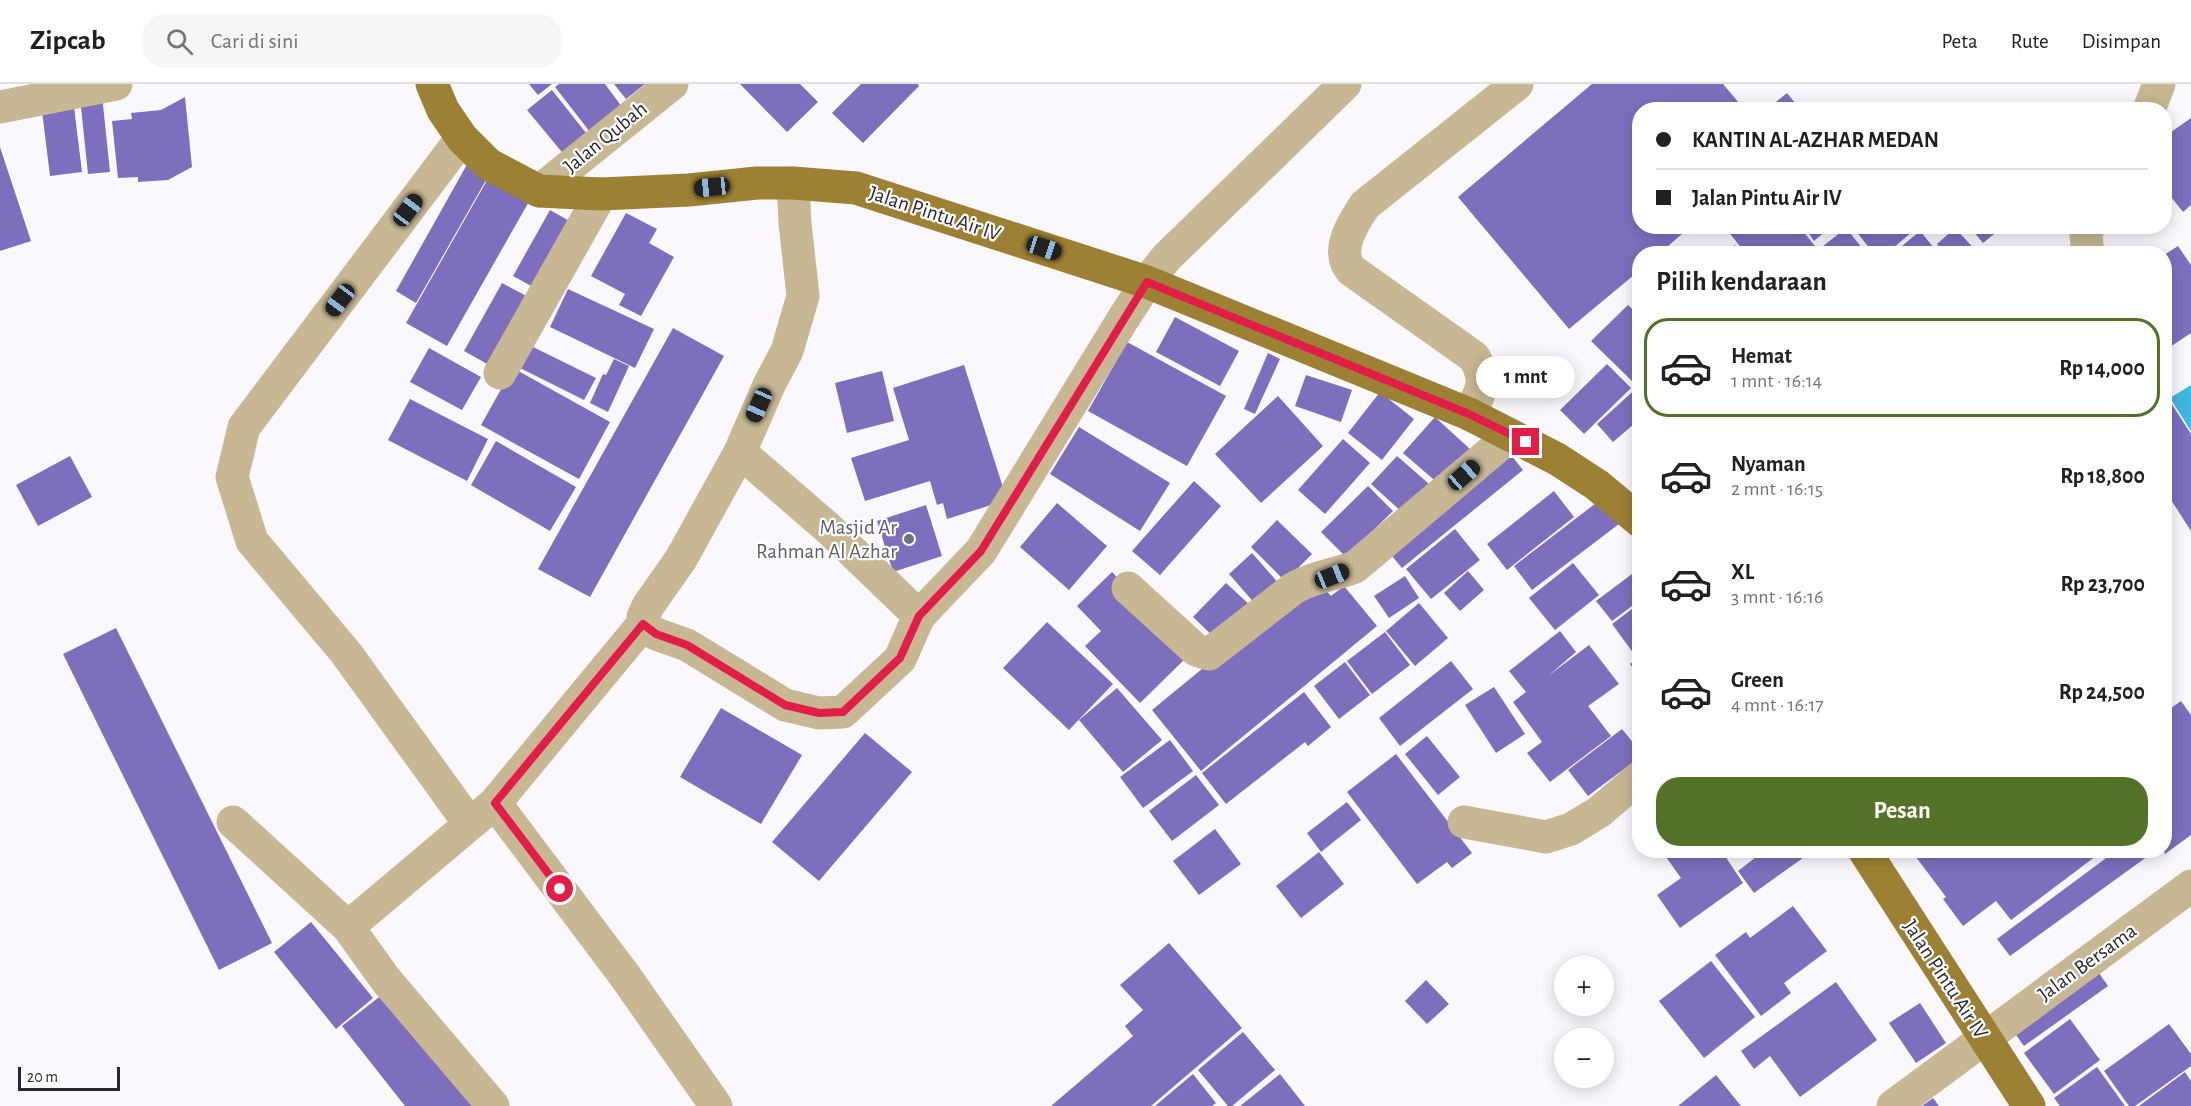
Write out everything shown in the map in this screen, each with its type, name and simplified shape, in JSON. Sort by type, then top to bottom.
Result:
[{"type":"main road","name":"Jalan Pintu Air IV","points":[[432,84],[443,110],[462,138],[488,164],[538,191],[601,194],[689,190],[757,183],[793,183],[856,188],[1147,282],[1469,414],[1526,442],[1573,469],[1597,485],[1632,514]]},
{"type":"main road","name":"Jalan Pintu Air IV","points":[[1869,858],[2029,1106]]},
{"type":"street","points":[[0,107],[116,84]]},
{"type":"street","name":"Jalan Qubah","points":[[538,191],[672,84]]},
{"type":"street","points":[[643,624],[656,634],[687,645],[785,705],[819,713],[843,712],[900,658],[919,616],[981,551],[1147,282],[1167,257],[1345,84]]},
{"type":"street","points":[[1469,414],[1483,387],[1481,369],[1474,357],[1351,270],[1347,265],[1345,252],[1350,230],[1365,205],[1516,84]]},
{"type":"street","points":[[2152,102],[2158,84]]},
{"type":"street","points":[[462,138],[244,427],[232,477],[252,541],[345,653],[469,823]]},
{"type":"street","points":[[348,927],[495,803],[643,624],[643,617],[648,606],[681,559],[740,452],[769,385],[787,351],[803,296],[793,183]]},
{"type":"street","points":[[500,373],[601,194]]},
{"type":"street","points":[[1128,588],[1196,651],[1209,654],[1294,588],[1309,579],[1332,576],[1355,567],[1510,436]]},
{"type":"street","points":[[740,452],[828,528],[919,616]]},
{"type":"street","points":[[1464,822],[1546,837],[1571,829],[1599,812],[1632,784]]},
{"type":"street","points":[[495,803],[625,976],[716,1106]]},
{"type":"street","points":[[233,822],[348,927],[386,980],[493,1106]]},
{"type":"street","name":"Jalan Bersama","points":[[1893,1106],[2191,886]]},
{"type":"water","points":[[2191,385],[2191,431],[2172,401],[2172,397]]},
{"type":"building","points":[[529,84],[552,84],[538,95]]},
{"type":"building","points":[[559,84],[605,84],[622,107],[590,132],[555,87]]},
{"type":"building","points":[[614,84],[645,84],[626,99]]},
{"type":"building","points":[[740,84],[800,84],[818,102],[787,132]]},
{"type":"building","points":[[861,84],[918,84],[919,86],[863,143],[832,113]]},
{"type":"building","points":[[1592,84],[1723,84],[1738,102],[1632,102],[1632,234],[1682,234],[1668,246],[1632,246],[1632,277],[1569,329],[1458,197]]},
{"type":"building","points":[[552,90],[590,138],[566,157],[527,110]]},
{"type":"building","points":[[1787,93],[1794,102],[1776,102]]},
{"type":"building","points":[[102,95],[110,172],[88,174],[80,98]]},
{"type":"building","points":[[185,97],[192,167],[168,180],[138,182],[138,177],[118,178],[112,121],[132,119],[131,113],[161,110]]},
{"type":"building","points":[[74,107],[82,172],[50,176],[42,111]]},
{"type":"building","points":[[2191,118],[2191,205],[2183,212],[2172,198],[2172,131]]},
{"type":"building","points":[[0,147],[31,241],[0,251]]},
{"type":"building","points":[[469,161],[490,173],[416,303],[396,291]]},
{"type":"building","points":[[490,175],[531,198],[447,346],[406,323]]},
{"type":"building","points":[[550,210],[580,227],[542,292],[513,276]]},
{"type":"building","points":[[626,213],[657,229],[649,243],[674,257],[641,316],[619,305],[625,294],[591,276]]},
{"type":"building","points":[[1730,234],[1805,234],[1815,246],[1740,246]]},
{"type":"building","points":[[1809,234],[1822,234],[1814,241]]},
{"type":"building","points":[[1838,234],[1851,234],[1861,246],[1823,246]]},
{"type":"building","points":[[1858,234],[1910,234],[1895,246],[1868,246]]},
{"type":"building","points":[[1916,234],[1922,234],[1932,246],[1902,246]]},
{"type":"building","points":[[1948,234],[1961,234],[1972,246],[1939,246],[1937,244]]},
{"type":"building","points":[[1976,234],[1994,234],[1983,243]]},
{"type":"building","points":[[2178,246],[2191,265],[2191,333],[2172,346],[2172,250]]},
{"type":"building","points":[[502,283],[536,301],[498,370],[464,351]]},
{"type":"building","points":[[568,289],[654,329],[635,368],[550,327]]},
{"type":"building","points":[[1628,305],[1632,309],[1632,381],[1591,341]]},
{"type":"building","points":[[1175,317],[1239,351],[1220,386],[1156,352]]},
{"type":"building","points":[[673,328],[724,356],[590,597],[538,569]]},
{"type":"building","points":[[1127,342],[1226,396],[1187,466],[1088,411]]},
{"type":"building","points":[[525,343],[596,378],[584,400],[514,365]]},
{"type":"building","points":[[429,348],[481,377],[462,410],[410,382]]},
{"type":"building","points":[[1268,353],[1280,359],[1255,414],[1244,409]]},
{"type":"building","points":[[614,359],[629,366],[608,412],[590,403],[603,374],[606,375]]},
{"type":"building","points":[[1607,364],[1631,388],[1584,434],[1560,410]]},
{"type":"building","points":[[964,365],[1007,500],[947,519],[943,503],[937,505],[930,481],[865,501],[851,458],[909,440],[893,388]]},
{"type":"building","points":[[513,368],[610,422],[579,479],[481,425]]},
{"type":"building","points":[[882,371],[894,421],[847,433],[835,383]]},
{"type":"building","points":[[1306,375],[1352,390],[1341,422],[1295,406]]},
{"type":"building","points":[[1380,392],[1414,419],[1382,460],[1348,433]]},
{"type":"building","points":[[1632,392],[1632,426],[1613,442],[1597,424]]},
{"type":"building","points":[[1278,396],[1323,446],[1261,503],[1215,454]]},
{"type":"building","points":[[410,399],[488,439],[467,481],[388,440]]},
{"type":"building","points":[[2172,404],[2191,434],[2191,531],[2172,501]]},
{"type":"building","points":[[1435,417],[1471,450],[1440,485],[1403,453]]},
{"type":"building","points":[[1079,427],[1170,483],[1140,531],[1050,474]]},
{"type":"building","points":[[1343,439],[1370,463],[1325,514],[1298,490]]},
{"type":"building","points":[[496,441],[576,487],[550,531],[471,485]]},
{"type":"building","points":[[1507,450],[1523,470],[1402,568],[1386,549]]},
{"type":"building","points":[[70,456],[92,497],[38,526],[16,485]]},
{"type":"building","points":[[1397,456],[1429,484],[1403,513],[1371,484]]},
{"type":"building","points":[[1194,481],[1221,506],[1160,575],[1132,551]]},
{"type":"building","points":[[1368,486],[1393,511],[1346,557],[1321,532]]},
{"type":"building","points":[[1554,491],[1574,517],[1507,570],[1487,544]]},
{"type":"building","points":[[1600,500],[1619,524],[1532,590],[1514,566]]},
{"type":"building","points":[[1057,503],[1107,546],[1069,590],[1020,547]]},
{"type":"building","name":"Masjid Ar Rahman Al Azhar","points":[[926,505],[942,556],[893,572],[877,521]]},
{"type":"building","points":[[1277,520],[1312,554],[1285,581],[1251,547]]},
{"type":"building","points":[[1455,529],[1480,560],[1431,599],[1406,569]]},
{"type":"building","points":[[1252,553],[1280,585],[1257,606],[1229,574]]},
{"type":"building","points":[[1573,563],[1599,595],[1555,630],[1529,598]]},
{"type":"building","points":[[1468,571],[1484,590],[1460,611],[1444,593]]},
{"type":"building","points":[[1112,572],[1191,653],[1140,703],[1085,646],[1101,631],[1077,606]]},
{"type":"building","points":[[1632,574],[1632,606],[1612,621],[1596,601]]},
{"type":"building","points":[[1405,576],[1419,598],[1389,618],[1374,596]]},
{"type":"building","points":[[1319,582],[1331,596],[1344,586],[1377,626],[1201,771],[1152,710],[1297,591]]},
{"type":"building","points":[[1226,583],[1252,607],[1218,641],[1193,617]]},
{"type":"building","points":[[1419,603],[1448,638],[1415,666],[1386,631]]},
{"type":"building","points":[[1632,609],[1632,651],[1612,624]]},
{"type":"building","points":[[1047,622],[1113,684],[1069,730],[1003,668]]},
{"type":"building","points":[[116,628],[272,943],[219,970],[63,654]]},
{"type":"building","points":[[1560,631],[1576,652],[1548,676],[1589,645],[1619,684],[1588,706],[1611,736],[1550,782],[1527,753],[1542,742],[1513,702],[1526,692],[1509,671]]},
{"type":"building","points":[[1385,632],[1410,665],[1372,694],[1347,661]]},
{"type":"building","points":[[1451,661],[1473,689],[1400,746],[1379,718]]},
{"type":"building","points":[[1345,662],[1370,695],[1339,719],[1314,686]]},
{"type":"building","points":[[1494,687],[1525,734],[1496,753],[1465,705]]},
{"type":"building","points":[[1117,688],[1162,740],[1123,772],[1079,720]]},
{"type":"building","points":[[1304,692],[1331,727],[1308,746],[1305,742],[1226,804],[1202,773]]},
{"type":"building","points":[[2181,701],[2191,715],[2191,835],[2172,849],[2172,707]]},
{"type":"building","points":[[721,708],[802,755],[761,824],[680,777]]},
{"type":"building","points":[[1622,729],[1632,741],[1632,763],[1588,796],[1568,770]]},
{"type":"building","points":[[865,733],[912,772],[819,881],[772,842]]},
{"type":"building","points":[[1427,736],[1460,777],[1438,795],[1405,754]]},
{"type":"building","points":[[1170,740],[1193,771],[1143,808],[1120,777]]},
{"type":"building","points":[[1396,754],[1472,853],[1452,868],[1447,862],[1417,884],[1347,792]]},
{"type":"building","points":[[1196,775],[1219,805],[1172,841],[1149,811]]},
{"type":"building","points":[[1347,802],[1361,820],[1321,852],[1307,833]]},
{"type":"building","points":[[1215,829],[1241,864],[1199,895],[1173,861]]},
{"type":"building","points":[[1319,852],[1344,884],[1301,918],[1276,886]]},
{"type":"building","points":[[1667,858],[1726,858],[1743,883],[1680,928],[1657,895],[1681,878]]},
{"type":"building","points":[[1755,858],[1803,858],[1754,893],[1738,871]]},
{"type":"building","points":[[1917,858],[2093,858],[2011,920],[1996,901],[1963,926],[1943,899],[1946,897]]},
{"type":"building","points":[[2106,858],[2145,858],[2010,956],[1997,939]]},
{"type":"building","points":[[1793,906],[1827,951],[1784,983],[1791,993],[1761,1016],[1715,955],[1746,932],[1750,938]]},
{"type":"building","points":[[311,922],[373,998],[336,1029],[274,952]]},
{"type":"building","points":[[1169,943],[1242,1028],[1151,1106],[1051,1106],[1133,1036],[1125,1026],[1143,1010],[1120,985]]},
{"type":"building","points":[[1711,961],[1755,1017],[1704,1058],[1659,1001]]},
{"type":"building","points":[[2092,963],[2108,986],[2024,1046],[2008,1024]]},
{"type":"building","points":[[1426,980],[1449,1004],[1427,1024],[1405,1001]]},
{"type":"building","points":[[1836,982],[1877,1040],[1800,1097],[1770,1056],[1754,1069],[1741,1051]]},
{"type":"building","points":[[387,991],[477,1106],[405,1106],[342,1026]]},
{"type":"building","points":[[1920,1003],[1946,1043],[1916,1063],[1889,1023]]},
{"type":"building","points":[[2070,1019],[2100,1060],[2054,1094],[2024,1053]]},
{"type":"building","points":[[2169,1024],[2191,1054],[2191,1066],[2135,1106],[2129,1106],[2104,1071]]},
{"type":"building","points":[[1243,1032],[1275,1070],[1232,1106],[1228,1106],[1198,1070]]},
{"type":"building","points":[[2097,1067],[2125,1106],[2060,1106],[2054,1098]]},
{"type":"building","points":[[2185,1072],[2191,1081],[2191,1106],[2139,1106]]},
{"type":"building","points":[[1193,1074],[1216,1103],[1212,1106],[1155,1106]]},
{"type":"building","points":[[1280,1074],[1305,1106],[1240,1106]]},
{"type":"building","points":[[1716,1075],[1741,1106],[1678,1106]]},
{"type":"building","points":[[1933,1098],[1939,1106],[1922,1106]]},
{"type":"place","name":"Masjid Ar Rahman Al Azhar","points":[[909,539]]},
{"type":"route","points":[[560,889],[495,803],[643,624],[656,634],[687,645],[785,705],[819,713],[843,712],[900,658],[919,616],[981,551],[1147,282],[1469,414],[1526,442]]}]
